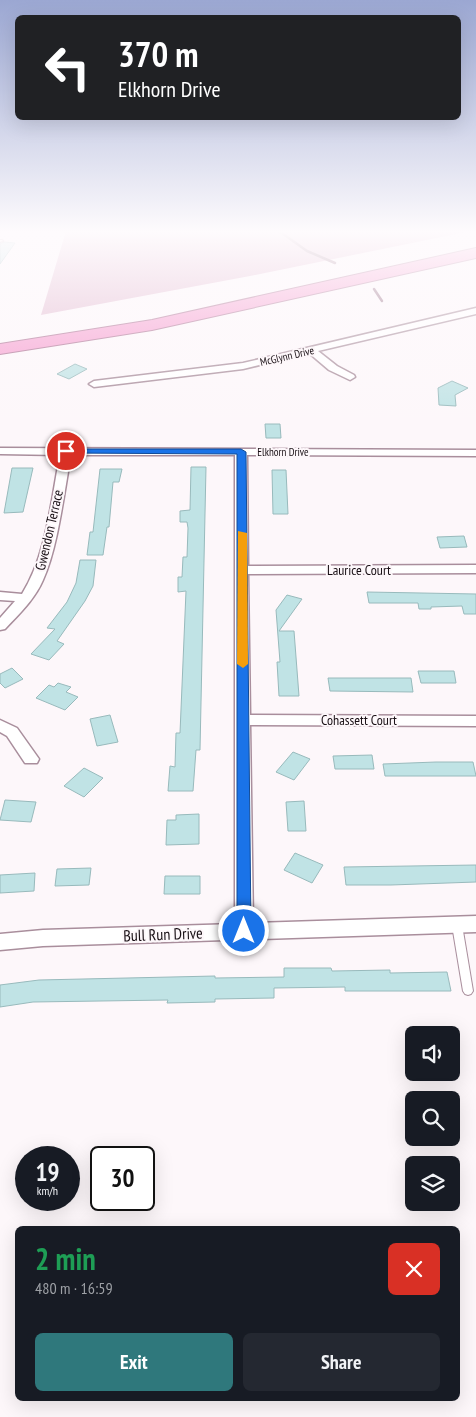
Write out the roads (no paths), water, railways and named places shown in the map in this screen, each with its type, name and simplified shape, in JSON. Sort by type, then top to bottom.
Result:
[{"type":"highway","points":[[0,338],[227,297]]},
{"type":"highway","points":[[0,349],[171,321],[278,297]]},
{"type":"street","name":"McGlynn Drive","points":[[94,384],[243,366],[476,311]]},
{"type":"street","points":[[312,351],[322,360],[350,377]]},
{"type":"street","name":"Elkhorn Drive","points":[[0,450],[476,452]]},
{"type":"street","name":"Gwendon Terrace","points":[[0,626],[26,598],[38,580],[50,534],[66,451]]},
{"type":"street","points":[[241,452],[244,931]]},
{"type":"street","name":"Laurice Court","points":[[242,570],[476,569]]},
{"type":"street","points":[[0,596],[26,598]]},
{"type":"street","name":"Cohassett Court","points":[[243,720],[476,721]]},
{"type":"street","points":[[0,725],[12,732],[31,759]]},
{"type":"street","name":"Bull Run Drive","points":[[0,942],[43,938],[476,924]]},
{"type":"lane","points":[[457,925],[468,991]]},
{"type":"waterway","points":[[379,297],[382,301]]}]
